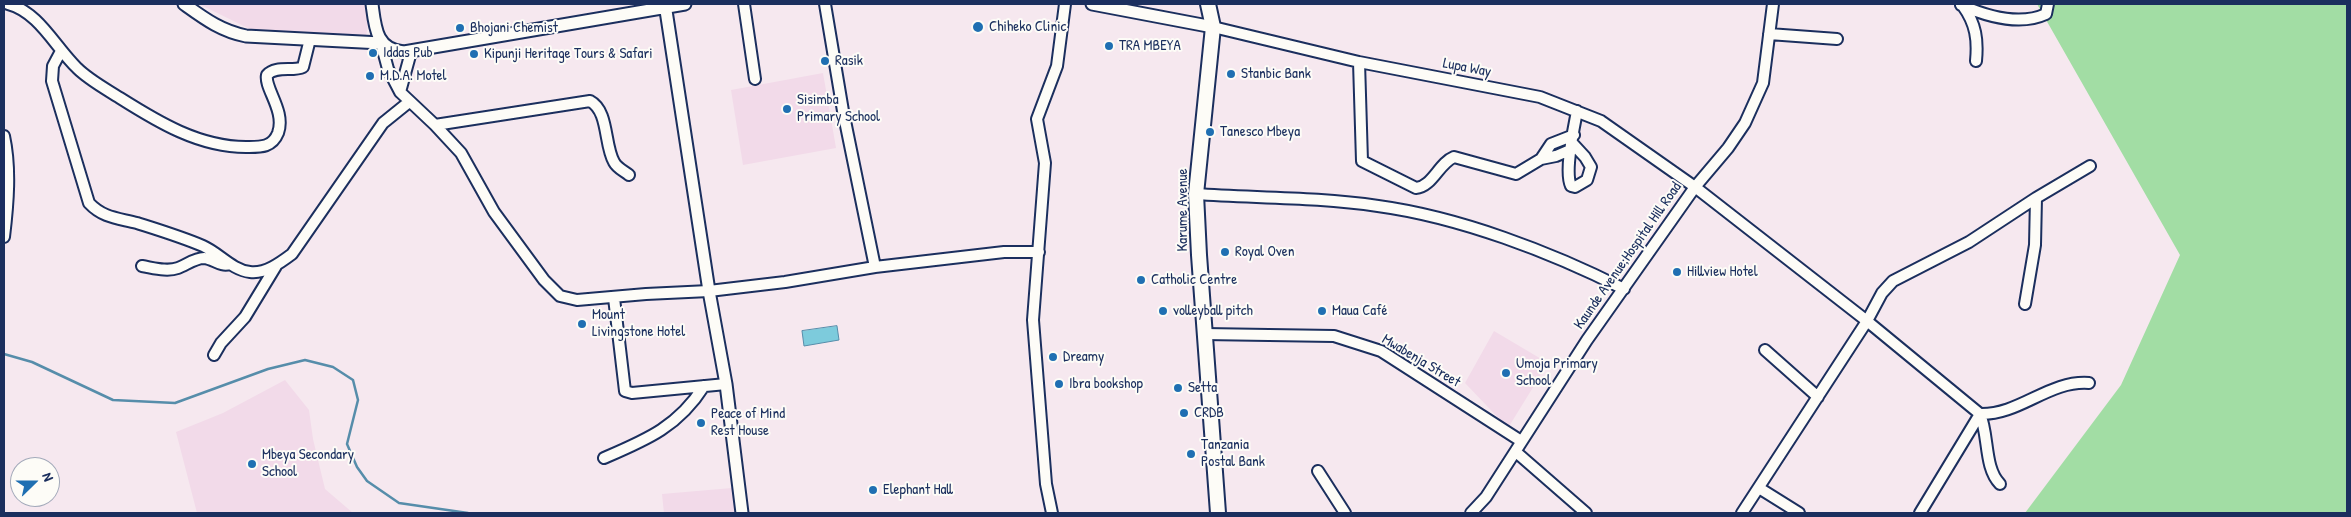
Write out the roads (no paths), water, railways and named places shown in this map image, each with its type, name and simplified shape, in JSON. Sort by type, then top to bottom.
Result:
[{"type":"main road","name":"Karume Avenue","points":[[1208,4],[1213,27],[1196,194],[1215,513]]},
{"type":"street","points":[[8,4],[26,12],[40,24],[77,69],[165,126],[205,140],[239,147],[258,147],[271,144],[279,131],[276,100],[267,83],[267,75],[270,72],[303,67],[310,39]]},
{"type":"street","points":[[184,4],[215,26],[229,33],[246,36],[381,43],[396,52],[411,52],[665,5],[685,4]]},
{"type":"street","points":[[372,4],[375,31],[381,43],[388,69],[400,92],[461,153],[494,212],[544,280],[560,296],[567,299],[614,298],[646,294],[709,291],[785,282],[875,267],[1004,252],[1039,252]]},
{"type":"street","points":[[744,4],[755,79]]},
{"type":"street","points":[[825,4],[843,112],[875,267]]},
{"type":"street","points":[[1052,513],[1046,484],[1033,320],[1045,163],[1038,119],[1057,66],[1066,4]]},
{"type":"street","points":[[1092,4],[1213,27]]},
{"type":"street","name":"Kaunde Avenue;Hospital Hill Road","points":[[1471,513],[1486,496],[1516,452],[1521,441],[1695,187],[1736,136],[1757,100],[1763,83],[1773,4]]},
{"type":"street","points":[[1961,4],[1983,15],[2017,19],[2046,14],[2048,4]]},
{"type":"street","points":[[1961,4],[1974,27],[1978,44],[1976,61]]},
{"type":"street","points":[[665,5],[709,291],[726,384],[742,513]]},
{"type":"street","name":"Lupa Way","points":[[1213,27],[1359,62],[1540,97],[1577,110],[1600,121],[1695,187],[1867,321],[1980,414]]},
{"type":"street","points":[[1769,34],[1837,40]]},
{"type":"street","points":[[61,51],[53,66],[52,81],[89,203],[97,212],[112,218],[136,223],[202,246],[218,254],[230,264],[250,272],[259,272],[276,266],[292,254],[382,123],[409,102]]},
{"type":"street","points":[[400,92],[411,52]]},
{"type":"street","points":[[1359,62],[1361,156],[1364,163],[1416,188],[1424,186],[1446,160],[1454,157],[1516,174],[1541,159],[1556,156],[1572,143],[1577,110]]},
{"type":"street","points":[[435,125],[590,101],[601,114],[615,164],[629,175]]},
{"type":"street","points":[[4,136],[7,149],[8,186],[4,237]]},
{"type":"street","points":[[1541,159],[1552,144],[1572,143]]},
{"type":"street","points":[[1742,513],[1867,321],[1882,292],[1893,281],[1969,242],[2036,198],[2090,166]]},
{"type":"street","points":[[1196,194],[1351,203],[1409,211],[1526,247],[1624,289]]},
{"type":"street","points":[[2025,304],[2035,245],[2036,198]]},
{"type":"street","points":[[142,266],[166,270],[180,268],[205,258],[223,265],[230,264]]},
{"type":"street","points":[[214,356],[221,343],[246,317],[276,266]]},
{"type":"street","points":[[614,298],[626,391],[632,393],[726,384]]},
{"type":"street","name":"Mwabenja Street","points":[[1204,334],[1334,336],[1381,352],[1521,441]]},
{"type":"street","points":[[1765,350],[1818,397]]},
{"type":"street","points":[[1980,414],[1999,413],[2065,385],[2079,382],[2089,383]]},
{"type":"street","points":[[604,458],[672,424],[688,408],[704,386]]},
{"type":"street","points":[[1980,414],[1986,428],[1990,470],[2000,484]]},
{"type":"street","points":[[1920,513],[1980,414]]},
{"type":"street","points":[[1516,452],[1586,513]]},
{"type":"street","points":[[1318,471],[1344,513]]},
{"type":"street","points":[[1759,488],[1799,513]]},
{"type":"water","points":[[837,326],[839,340],[804,346],[802,331]]},
{"type":"waterway","points":[[4,354],[32,362],[113,400],[175,403],[268,369],[305,360],[333,367],[353,380],[358,400],[347,444],[357,467],[367,481],[399,503],[468,513]]},
{"type":"place","name":"Chiheko Clinic","points":[[978,27]]},
{"type":"place","name":"Bhojani Chemist","points":[[460,28]]},
{"type":"place","name":"TRA MBEYA","points":[[1109,46]]},
{"type":"place","name":"Iddas Pub","points":[[373,53]]},
{"type":"place","name":"Kipunji Heritage Tours & Safari","points":[[474,54]]},
{"type":"place","name":"Rasik","points":[[825,61]]},
{"type":"place","name":"Stanbic Bank","points":[[1231,74]]},
{"type":"place","name":"M.D.A. Motel","points":[[370,76]]},
{"type":"place","name":"Sisimba Primary School","points":[[787,109]]},
{"type":"place","name":"Tanesco Mbeya","points":[[1210,132]]},
{"type":"place","name":"Royal Oven","points":[[1225,252]]},
{"type":"place","name":"Hillview Hotel","points":[[1677,272]]},
{"type":"place","name":"Catholic Centre","points":[[1141,280]]},
{"type":"place","name":"volleyball pitch","points":[[1163,311]]},
{"type":"place","name":"Maua Café","points":[[1322,311]]},
{"type":"place","name":"Mount Livingstone Hotel","points":[[582,324]]},
{"type":"place","name":"Dreamy","points":[[1053,357]]},
{"type":"place","name":"Umoja Primary School","points":[[1506,373]]},
{"type":"place","name":"Ibra bookshop","points":[[1059,384]]},
{"type":"place","name":"Setta","points":[[1178,388]]},
{"type":"place","name":"CRDB","points":[[1184,413]]},
{"type":"place","name":"Peace of Mind Rest House","points":[[701,423]]},
{"type":"place","name":"Tanzania Postal Bank","points":[[1191,454]]},
{"type":"place","name":"Mbeya Secondary School","points":[[252,464]]},
{"type":"place","name":"Elephant Hall","points":[[873,490]]}]
